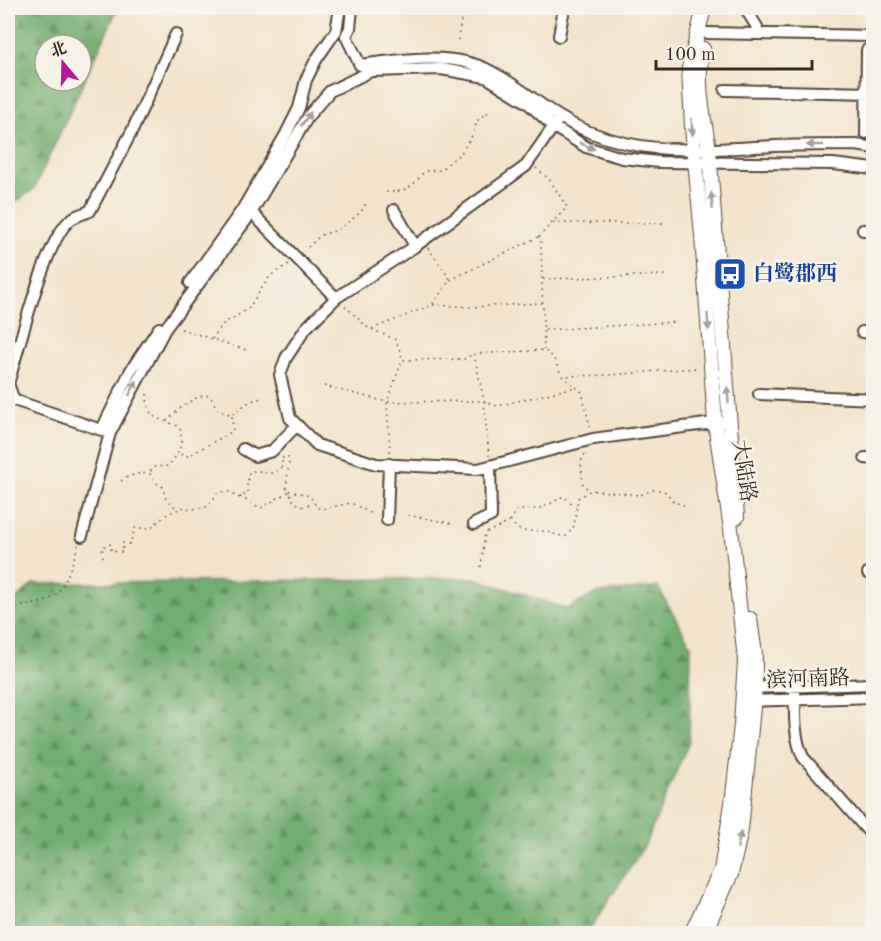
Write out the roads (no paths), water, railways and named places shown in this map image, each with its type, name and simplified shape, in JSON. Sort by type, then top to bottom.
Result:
[{"type":"main road","name":"大陆路","points":[[691,933],[722,870],[755,654],[737,518],[730,420],[702,156],[689,68],[704,8]]},
{"type":"main road","name":"大陆路","points":[[704,933],[731,874],[741,830],[749,694],[739,598],[715,423],[702,156],[704,117],[699,62],[712,8]]},
{"type":"street","points":[[82,536],[106,431],[131,370],[242,210],[299,108],[306,80],[316,60],[336,31],[340,8]]},
{"type":"street","points":[[352,8],[350,28],[346,36],[360,66],[411,58],[442,59],[488,70],[527,94],[586,147],[622,158],[659,162],[702,156],[845,145],[873,148]]},
{"type":"street","points":[[559,36],[564,8]]},
{"type":"street","points":[[747,8],[757,27]]},
{"type":"street","points":[[336,31],[358,76]]},
{"type":"street","points":[[706,33],[873,36]]},
{"type":"street","points":[[106,431],[14,400],[8,384],[40,275],[58,237],[72,218],[90,211],[132,131],[176,34]]},
{"type":"street","points":[[866,133],[869,93],[867,50]]},
{"type":"street","points":[[106,431],[165,329],[251,212],[309,114],[330,92],[371,71],[430,69],[486,77],[557,122],[624,142],[702,156],[833,164],[873,169]]},
{"type":"street","points":[[725,90],[869,93]]},
{"type":"street","points":[[557,122],[529,162],[421,246],[336,298],[306,328],[286,358],[280,375],[290,418],[317,446],[376,464],[478,469],[593,439],[730,420]]},
{"type":"street","points":[[394,210],[421,246]]},
{"type":"street","points":[[251,212],[336,298]]},
{"type":"street","points":[[862,332],[873,333]]},
{"type":"street","points":[[759,394],[873,399]]},
{"type":"street","points":[[243,448],[255,456],[272,451],[297,425]]},
{"type":"street","points":[[387,520],[390,464]]},
{"type":"street","points":[[474,525],[491,516],[490,465]]},
{"type":"street","points":[[749,694],[795,686],[873,684]]},
{"type":"street","points":[[795,686],[798,745],[803,757],[873,838]]},
{"type":"street","name":"滨河南路","points":[[749,694],[795,699],[873,698]]},
{"type":"place","name":"白鹭郡西","points":[[730,274]]}]
